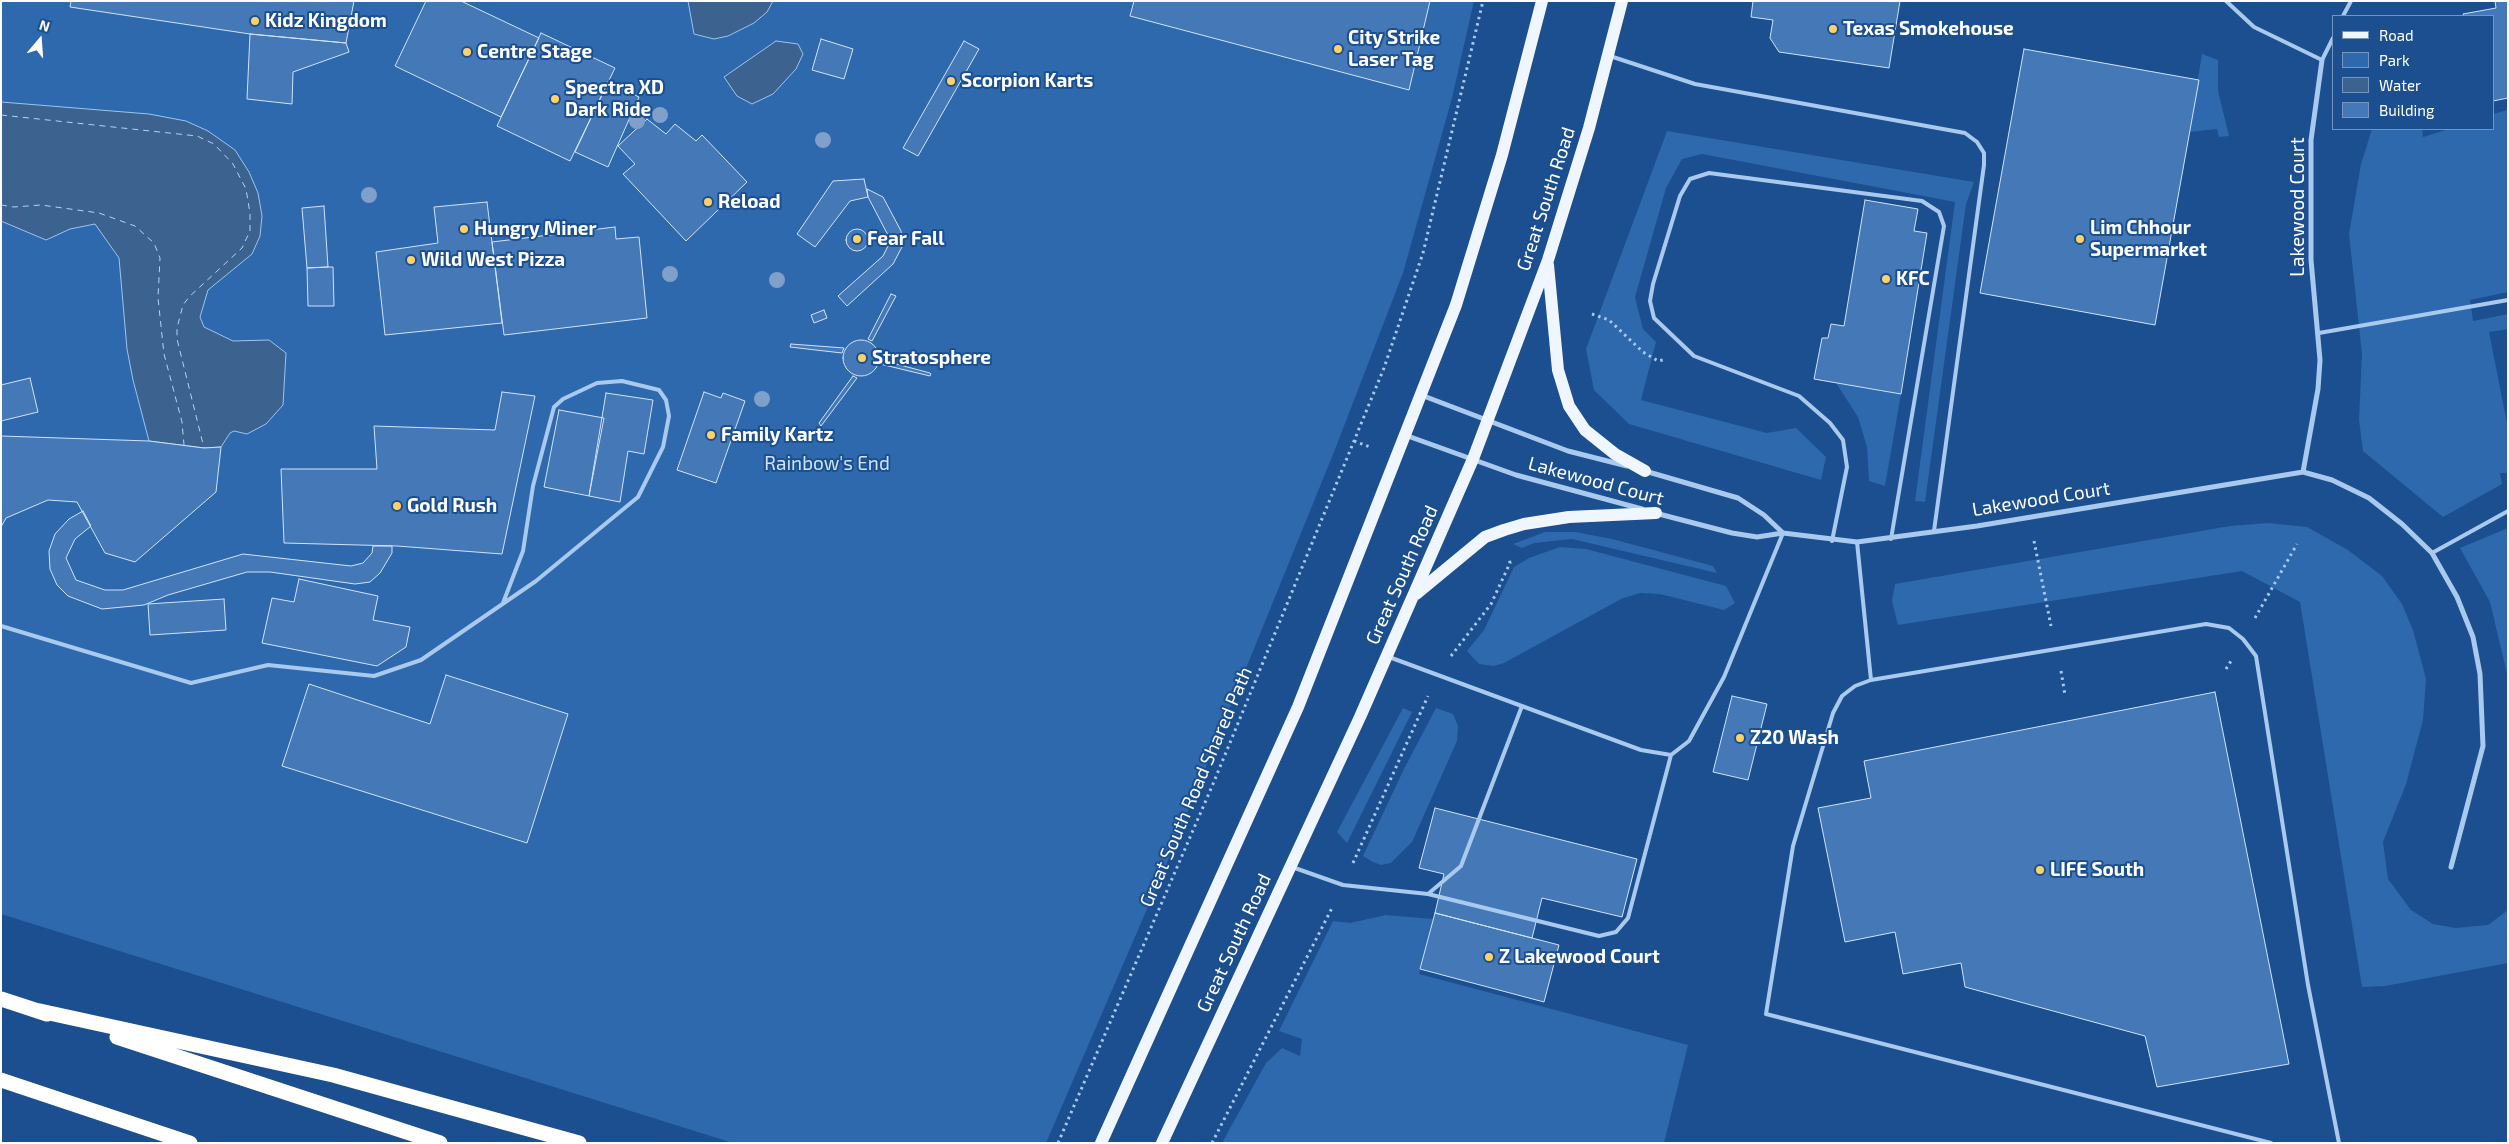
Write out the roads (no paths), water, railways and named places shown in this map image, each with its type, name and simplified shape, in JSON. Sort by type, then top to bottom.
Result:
[{"type":"highway","points":[[1,999],[440,1143]]},
{"type":"highway","points":[[40,1011],[333,1075],[579,1143]]},
{"type":"highway","points":[[1,1080],[190,1143]]},
{"type":"highway","points":[[144,1128],[180,1143]]},
{"type":"main road","name":"Great South Road","points":[[1101,1143],[1298,707],[1421,395],[1465,277],[1502,155],[1542,1]]},
{"type":"main road","name":"Great South Road","points":[[1162,1143],[1387,656],[1473,459],[1548,260],[1589,128],[1622,1]]},
{"type":"main road","points":[[1548,260],[1558,370],[1569,406],[1585,430],[1616,454],[1645,471]]},
{"type":"main road","points":[[1414,595],[1485,537],[1498,532],[1524,524],[1569,517],[1656,513]]},
{"type":"street","name":"Lakewood Court","points":[[2303,472],[2318,389],[2321,348],[2311,260],[2311,140],[2322,60]]},
{"type":"street","name":"Lakewood Court","points":[[1421,395],[1568,451],[1738,498],[1764,515],[1783,533]]},
{"type":"street","name":"Lakewood Court","points":[[1404,435],[1516,475],[1740,535],[1757,537],[1783,533],[1832,541],[1856,542],[1891,539],[2303,472],[2332,480],[2369,498],[2402,524],[2432,554],[2457,597],[2473,638],[2480,674],[2483,746],[2451,867]]},
{"type":"lane","points":[[2226,1],[2254,27],[2322,60],[2332,40]]},
{"type":"lane","points":[[2344,15],[2351,1]]},
{"type":"lane","points":[[1608,55],[1695,84],[1965,133],[1977,142],[1984,153],[1984,165],[1934,531]]},
{"type":"lane","points":[[1832,541],[1847,467],[1843,440],[1830,423],[1799,396],[1694,356],[1654,318],[1650,301],[1680,196],[1690,179],[1709,173],[1922,201],[1939,212],[1944,226],[1891,539]]},
{"type":"lane","points":[[2319,333],[2508,300]]},
{"type":"lane","points":[[1,626],[191,683],[268,665],[374,676],[421,660],[536,581],[638,497],[664,447],[669,416],[666,400],[659,390],[622,381],[597,383],[563,399],[554,407],[532,486],[522,551],[503,603]]},
{"type":"lane","points":[[2432,554],[2508,511]]},
{"type":"lane","points":[[1290,866],[1343,885],[1428,894],[1599,936],[1616,932],[1628,918],[1671,755],[1689,741],[1724,677],[1783,533]]},
{"type":"lane","points":[[1856,542],[1871,680]]},
{"type":"lane","points":[[2270,1143],[1766,1014],[1793,846],[1830,723],[1842,696],[1855,686],[1871,680],[2206,624],[2229,628],[2243,639],[2256,656],[2308,985],[2339,1143]]},
{"type":"lane","points":[[1387,656],[1641,750],[1671,755]]},
{"type":"lane","points":[[1428,894],[1461,866],[1522,706]]},
{"type":"water","points":[[688,1],[773,1],[767,12],[754,23],[728,36],[714,39],[694,34]]},
{"type":"water","points":[[776,41],[798,44],[803,54],[796,69],[773,94],[752,104],[737,96],[724,77]]},
{"type":"water","points":[[1,102],[149,114],[186,121],[208,131],[235,150],[249,172],[258,193],[262,216],[260,236],[252,254],[208,290],[200,317],[204,327],[233,341],[269,340],[286,353],[283,405],[266,424],[247,434],[234,431],[230,433],[221,447],[204,448],[149,441],[127,349],[119,258],[95,224],[70,229],[46,240],[1,221]]},
{"type":"place","name":"Kidz Kingdom","points":[[255,21]]},
{"type":"place","name":"Texas Smokehouse","points":[[1833,29]]},
{"type":"place","name":"City Strike Laser Tag","points":[[1338,49]]},
{"type":"place","name":"Centre Stage","points":[[467,52]]},
{"type":"place","name":"Scorpion Karts","points":[[951,81]]},
{"type":"place","name":"Spectra XD Dark Ride","points":[[555,99]]},
{"type":"place","name":"Reload","points":[[708,202]]},
{"type":"place","name":"Hungry Miner","points":[[464,229]]},
{"type":"place","name":"Fear Fall","points":[[857,239]]},
{"type":"place","name":"Lim Chhour Supermarket","points":[[2080,239]]},
{"type":"place","name":"Wild West Pizza","points":[[411,260]]},
{"type":"place","name":"KFC","points":[[1886,279]]},
{"type":"place","name":"Stratosphere","points":[[862,358]]},
{"type":"place","name":"Family Kartz","points":[[711,435]]},
{"type":"place","name":"Gold Rush","points":[[397,506]]},
{"type":"place","name":"Z20 Wash","points":[[1740,738]]},
{"type":"place","name":"LIFE South","points":[[2040,870]]},
{"type":"place","name":"Z Lakewood Court","points":[[1489,957]]},
{"type":"park label","name":"Rainbow's End","points":[[827,464]]}]
